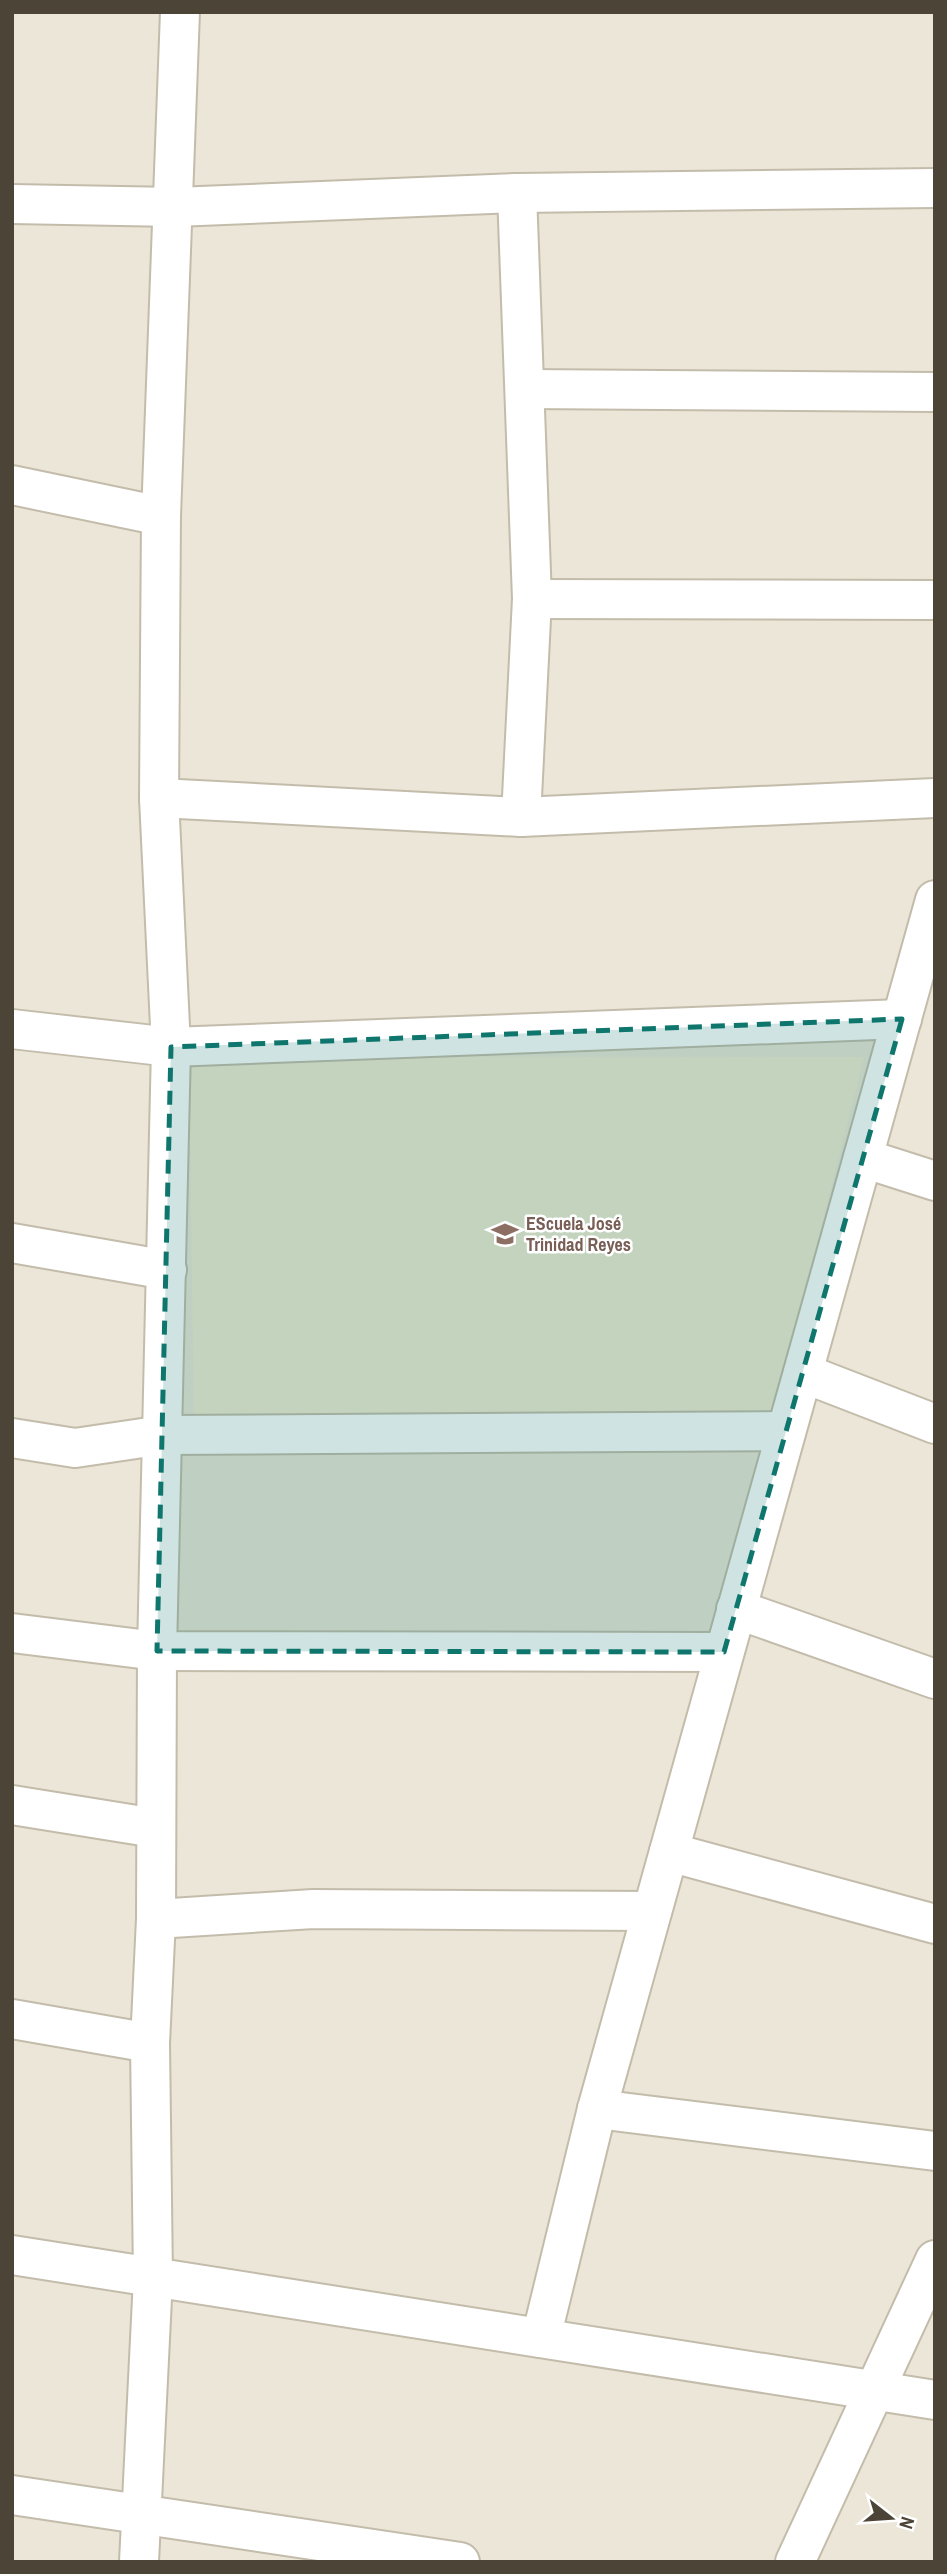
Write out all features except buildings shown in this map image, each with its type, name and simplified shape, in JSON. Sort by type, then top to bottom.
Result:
[{"type":"street","points":[[139,2562],[153,2278],[150,2043],[156,1919],[157,1651],[172,1046],[159,798],[162,516],[180,12]]},
{"type":"street","points":[[12,204],[175,207],[517,193],[935,188]]},
{"type":"street","points":[[517,193],[532,599],[521,817]]},
{"type":"street","points":[[526,389],[935,391]]},
{"type":"street","points":[[12,485],[162,516]]},
{"type":"street","points":[[532,599],[935,600]]},
{"type":"street","points":[[159,798],[521,817],[935,798]]},
{"type":"street","points":[[541,2338],[597,2109],[863,1158],[931,925]]},
{"type":"street","points":[[12,1029],[172,1046],[902,1020]]},
{"type":"street","points":[[863,1158],[935,1181]]},
{"type":"street","points":[[12,1243],[167,1270]]},
{"type":"street","points":[[803,1373],[935,1424]]},
{"type":"street","points":[[12,1438],[75,1448],[163,1435],[786,1431]]},
{"type":"street","points":[[736,1609],[935,1679]]},
{"type":"street","points":[[12,1633],[157,1651],[724,1653]]},
{"type":"street","points":[[12,1805],[155,1828]]},
{"type":"street","points":[[669,1852],[935,1924]]},
{"type":"street","points":[[156,1919],[313,1909],[652,1911]]},
{"type":"street","points":[[12,2019],[150,2043]]},
{"type":"street","points":[[597,2109],[935,2151]]},
{"type":"street","points":[[12,2256],[935,2400]]},
{"type":"street","points":[[796,2562],[935,2260]]},
{"type":"street","points":[[12,2495],[460,2562]]},
{"type":"highlighted area","points":[[902,1019],[724,1652],[157,1651],[171,1047]]},
{"type":"shaded area","points":[[12,12],[935,12],[935,2562],[12,2562]]},
{"type":"shaded area","name":"EScuela José Trinidad Reyes","points":[[189,1056],[864,1057],[775,1411],[194,1425]]},
{"type":"place","name":"EScuela José Trinidad Reyes","points":[[505,1234]]}]
